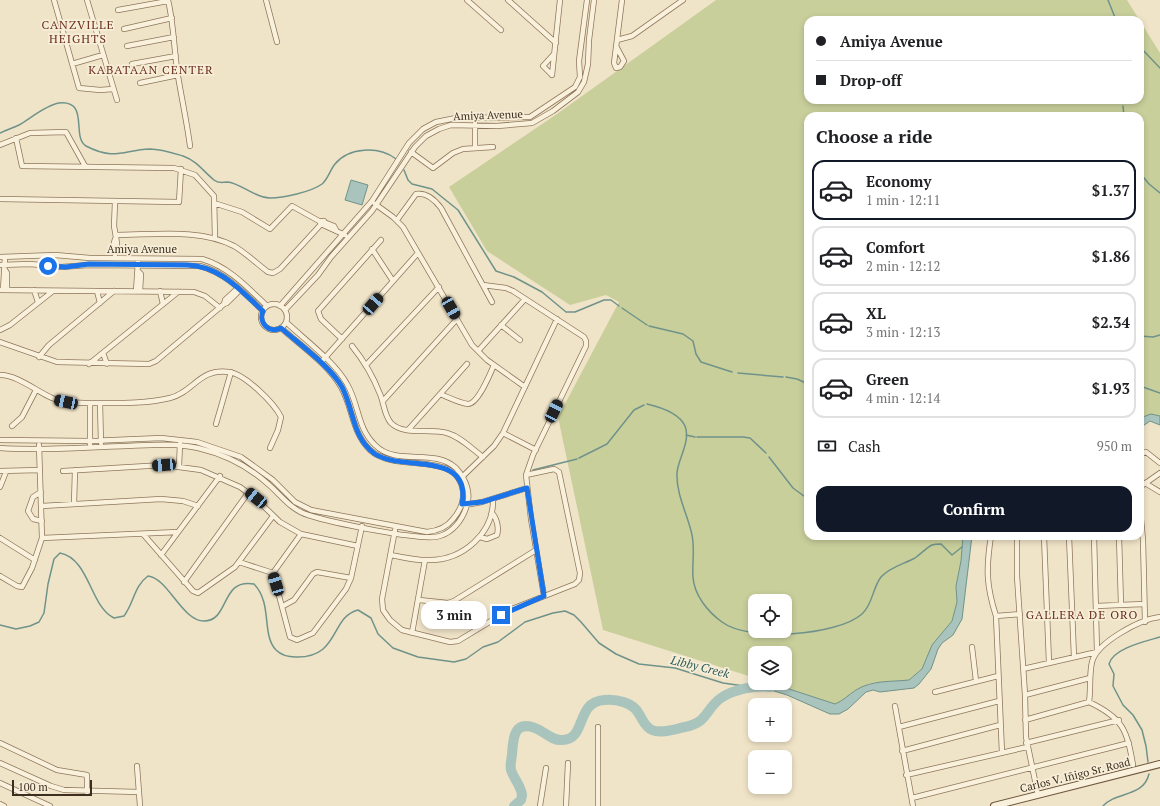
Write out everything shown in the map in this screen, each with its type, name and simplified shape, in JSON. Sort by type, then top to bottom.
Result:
[{"type":"main road","name":"Carlos V. Iñigo Sr. Road","points":[[994,806],[1160,764]]},
{"type":"street","points":[[54,0],[79,88],[100,90],[113,88]]},
{"type":"street","points":[[87,0],[117,100]]},
{"type":"street","points":[[118,10],[168,0],[172,18],[178,75],[190,146]]},
{"type":"street","points":[[266,0],[277,42]]},
{"type":"street","points":[[467,0],[501,30]]},
{"type":"street","points":[[508,0],[556,43]]},
{"type":"street","points":[[554,54],[560,0]]},
{"type":"street","points":[[579,85],[579,61],[587,0]]},
{"type":"street","name":"Amiya Avenue","points":[[280,306],[372,201],[406,148],[418,134],[436,122],[456,118],[500,116],[532,123],[573,97],[588,64],[588,44],[594,0]]},
{"type":"street","points":[[616,46],[622,0]]},
{"type":"street","points":[[617,40],[635,34],[683,0]]},
{"type":"street","points":[[124,29],[172,18]]},
{"type":"street","points":[[127,46],[174,37]]},
{"type":"street","points":[[582,43],[588,44]]},
{"type":"street","points":[[72,64],[103,55]]},
{"type":"street","points":[[132,64],[176,56]]},
{"type":"street","points":[[140,83],[178,75]]},
{"type":"street","points":[[475,118],[475,147]]},
{"type":"street","name":"Amiya Avenue","points":[[285,310],[318,275],[377,205],[422,139],[439,129],[451,125],[497,126],[521,121]]},
{"type":"street","points":[[0,145],[33,132],[66,132],[85,166]]},
{"type":"street","points":[[16,138],[22,166],[181,169],[199,178],[213,194],[215,238]]},
{"type":"street","points":[[406,148],[433,168],[458,150],[475,147],[493,147]]},
{"type":"street","points":[[0,199],[179,202],[181,169]]},
{"type":"street","points":[[397,220],[416,194],[429,196],[434,200],[441,208],[492,302]]},
{"type":"street","points":[[372,201],[397,220],[478,351],[524,387]]},
{"type":"street","points":[[114,264],[115,255],[113,243],[116,237],[115,202]]},
{"type":"street","points":[[214,203],[242,212],[270,229],[292,206],[322,222],[332,230],[336,230],[349,238]]},
{"type":"street","points":[[116,237],[193,234],[215,238],[240,250],[273,276],[322,222]]},
{"type":"street","points":[[342,339],[316,313],[381,240]]},
{"type":"street","points":[[372,250],[393,281]]},
{"type":"street","points":[[320,363],[418,253]]},
{"type":"street","name":"Amiya Avenue","points":[[2,257],[115,255],[138,258],[194,258],[213,263],[234,275],[268,306]]},
{"type":"street","points":[[2,257],[3,266],[7,273],[3,290],[160,291],[200,293],[220,308]]},
{"type":"street","points":[[138,258],[138,271],[141,274],[138,291]]},
{"type":"street","name":"Amiya Avenue","points":[[3,266],[60,267],[114,264],[200,266],[219,273],[263,311]]},
{"type":"street","points":[[482,285],[506,288],[584,337],[587,344],[536,450],[526,475],[544,596]]},
{"type":"street","points":[[366,364],[439,287]]},
{"type":"street","points":[[0,342],[39,357],[62,363],[138,365],[153,363],[220,308],[224,304],[225,300],[239,289]]},
{"type":"street","points":[[34,290],[38,302]]},
{"type":"street","points":[[0,330],[10,325],[52,291]]},
{"type":"street","points":[[96,291],[100,303]]},
{"type":"street","points":[[39,357],[49,345],[114,291]]},
{"type":"street","points":[[160,291],[163,304]]},
{"type":"street","points":[[89,364],[178,292]]},
{"type":"street","points":[[478,351],[525,299]]},
{"type":"street","points":[[274,304],[280,306],[285,310],[287,316],[286,322],[281,328],[273,330],[265,326],[262,319],[263,311],[268,306],[274,304]]},
{"type":"street","points":[[383,401],[457,319]]},
{"type":"street","points":[[458,481],[483,457],[503,433],[557,319]]},
{"type":"street","points":[[0,448],[101,447],[160,444],[208,451],[238,462],[268,484],[300,513],[361,527],[422,538],[442,536],[460,521],[468,504],[468,492],[463,477],[452,466],[443,460],[398,457],[378,448],[363,429],[347,384],[324,358],[286,322]]},
{"type":"street","points":[[501,325],[520,340]]},
{"type":"street","points":[[0,440],[90,441],[161,438],[210,445],[241,457],[268,476],[295,502],[305,508],[395,527],[422,531],[433,531],[451,522],[462,504],[463,493],[458,481],[452,473],[442,466],[391,461],[370,450],[357,432],[341,387],[320,363],[281,328]]},
{"type":"street","points":[[352,346],[366,364],[383,401],[387,418],[392,423],[397,427],[408,430],[426,430],[450,434],[459,438],[483,457]]},
{"type":"street","points":[[103,353],[107,364]]},
{"type":"street","points":[[408,430],[467,364]]},
{"type":"street","points":[[440,394],[473,405],[494,365]]},
{"type":"street","points":[[0,375],[7,376],[58,400],[100,403],[133,402],[171,398],[180,394],[204,376],[218,371],[231,372],[242,376],[248,381],[281,417],[278,430],[270,448]]},
{"type":"street","points":[[216,424],[231,372]]},
{"type":"street","points":[[12,426],[22,416],[36,390]]},
{"type":"street","points":[[90,403],[90,447]]},
{"type":"street","points":[[100,403],[101,447]]},
{"type":"street","points":[[503,433],[536,450]]},
{"type":"street","points":[[179,466],[180,440]]},
{"type":"street","points":[[0,576],[17,586],[22,586],[35,560],[42,538],[39,441]]},
{"type":"street","points":[[1144,453],[1146,452],[1160,462]]},
{"type":"street","points":[[62,471],[164,465],[201,470],[220,476],[248,493],[273,516],[301,534],[358,546]]},
{"type":"street","points":[[395,527],[382,599],[383,610],[396,626],[402,630],[450,642],[458,641],[509,610],[575,584],[579,580],[580,573],[559,472],[554,469],[526,475]]},
{"type":"street","points":[[0,471],[40,470]]},
{"type":"street","points":[[74,504],[75,470]]},
{"type":"street","points":[[0,486],[6,472]]},
{"type":"street","points":[[1160,472],[1145,483],[1160,492]]},
{"type":"street","points":[[161,555],[220,476]]},
{"type":"street","points":[[462,504],[493,499],[527,488]]},
{"type":"street","points":[[41,492],[33,497],[28,511],[33,519],[42,521]]},
{"type":"street","points":[[184,582],[248,493]]},
{"type":"street","points":[[390,555],[425,560],[455,556],[480,537],[492,513],[493,499]]},
{"type":"street","points":[[42,506],[174,500],[198,506]]},
{"type":"street","points":[[480,537],[487,539],[497,535],[498,530],[496,518],[492,513]]},
{"type":"street","points":[[143,534],[184,582],[193,591],[198,593],[226,574],[239,562],[273,516]]},
{"type":"street","points":[[273,573],[283,606],[289,634],[292,638],[297,640],[309,636],[317,628],[343,593],[351,578],[363,520]]},
{"type":"street","points":[[42,538],[178,532]]},
{"type":"street","points":[[273,573],[301,534]]},
{"type":"street","points":[[0,538],[35,560]]},
{"type":"street","points":[[990,540],[986,572],[991,600],[996,616],[1002,753]]},
{"type":"street","points":[[1017,540],[1017,576],[1024,669],[1027,745],[1038,795]]},
{"type":"street","points":[[1044,540],[1048,663]]},
{"type":"street","points":[[1069,540],[1074,657]]},
{"type":"street","points":[[1094,540],[1097,652]]},
{"type":"street","points":[[1119,540],[1121,604]]},
{"type":"street","points":[[1143,540],[1145,622]]},
{"type":"street","points":[[419,600],[448,603],[454,601],[536,550]]},
{"type":"street","points":[[412,633],[425,560]]},
{"type":"street","points":[[239,562],[273,573]]},
{"type":"street","points":[[283,606],[294,600],[313,574],[317,572],[351,578]]},
{"type":"street","points":[[1096,606],[1144,604]]},
{"type":"street","points":[[996,616],[1020,614]]},
{"type":"street","points":[[1089,702],[1092,662],[1097,652],[1112,639],[1145,622],[1160,617]]},
{"type":"street","points":[[972,647],[976,681]]},
{"type":"street","points":[[1024,669],[1097,652]]},
{"type":"street","points":[[936,692],[998,676]]},
{"type":"street","points":[[1025,695],[1090,678]]},
{"type":"street","points":[[899,728],[999,701]]},
{"type":"street","points":[[1025,720],[1089,702],[1104,709],[1119,720],[1130,743],[1133,765]]},
{"type":"street","points":[[895,706],[906,775],[913,806]]},
{"type":"street","points":[[906,775],[1002,753],[1119,720]]},
{"type":"street","points":[[902,752],[1000,725]]},
{"type":"street","points":[[598,727],[598,806]]},
{"type":"street","points":[[0,743],[57,770],[87,775],[87,792]]},
{"type":"street","points":[[912,798],[1130,743]]},
{"type":"street","points":[[0,763],[51,786],[64,790],[87,792],[139,792]]},
{"type":"street","points":[[566,806],[568,763]]},
{"type":"street","points":[[137,766],[140,806]]},
{"type":"street","points":[[540,806],[546,768]]},
{"type":"street","points":[[0,783],[50,806]]},
{"type":"street","points":[[0,804],[4,806]]},
{"type":"green space","points":[[716,0],[1127,0],[1137,16],[804,16],[804,104],[1144,104],[1144,27],[1160,53],[1160,416],[1151,414],[1144,417],[1144,112],[804,112],[804,540],[963,540],[961,561],[956,586],[957,602],[952,621],[932,645],[922,669],[909,680],[871,683],[854,691],[843,701],[835,704],[792,690],[792,646],[748,646],[748,676],[603,630],[558,417],[619,302],[606,295],[570,305],[487,251],[449,187],[557,114]]},
{"type":"water","points":[[351,180],[368,185],[362,205],[345,200]]},
{"type":"water","points":[[1151,414],[1160,416],[1160,425],[1150,421],[1144,425],[1144,417]]},
{"type":"water","points":[[963,540],[972,540],[962,619],[953,635],[942,643],[938,649],[931,669],[914,688],[880,692],[873,690],[866,692],[848,709],[839,714],[830,714],[787,695],[771,690],[792,690],[835,704],[868,684],[909,680],[922,669],[932,645],[952,621],[957,602],[956,586],[961,561]]},
{"type":"waterway","points":[[1108,0],[1114,16]]},
{"type":"waterway","points":[[1144,51],[1160,68]]},
{"type":"waterway","points":[[0,133],[19,125],[49,106],[59,103],[68,104],[74,107],[77,113],[80,135],[86,146],[104,153],[112,154],[150,149],[171,152],[188,158],[200,166],[217,182],[233,183],[259,196],[270,198],[297,194],[317,187],[324,182],[333,166],[341,158],[348,154],[364,150],[373,150],[396,159]]},
{"type":"waterway","points":[[1123,106],[1124,112]]},
{"type":"waterway","points":[[404,170],[408,180],[412,184],[432,189],[458,210],[496,271],[514,277],[542,292],[566,312],[575,312],[604,300],[611,300],[619,306]]},
{"type":"waterway","points":[[1144,178],[1160,193]]},
{"type":"waterway","points":[[622,308],[647,325]]},
{"type":"waterway","points":[[649,326],[683,334],[693,341],[696,354],[701,362],[732,372]]},
{"type":"waterway","points":[[1144,336],[1153,337],[1160,335]]},
{"type":"waterway","points":[[738,373],[783,377]]},
{"type":"waterway","points":[[786,377],[804,382]]},
{"type":"waterway","points":[[1144,387],[1160,393]]},
{"type":"waterway","points":[[647,404],[674,414],[685,426],[686,438],[678,468],[677,481],[680,497],[693,540],[694,584],[699,597],[707,608],[722,622],[734,628],[751,632],[792,634],[833,627],[850,621],[866,610],[878,582],[881,577],[889,571],[915,558],[932,545],[941,544],[952,555],[962,547]]},
{"type":"waterway","points":[[579,458],[607,444],[634,410],[644,405]]},
{"type":"waterway","points":[[686,435],[695,437]]},
{"type":"waterway","points":[[697,437],[750,438],[766,453]]},
{"type":"waterway","points":[[769,457],[793,488],[804,496]]},
{"type":"waterway","points":[[533,470],[577,459]]},
{"type":"waterway","name":"Libby Creek","points":[[0,625],[16,629],[30,626],[39,622],[44,613],[48,584],[54,559],[60,553],[70,557],[78,564],[100,604],[106,612],[114,618],[124,616],[137,590],[143,580],[148,576],[162,584],[189,614],[196,619],[204,621],[212,619],[218,614],[230,593],[236,587],[243,584],[254,584],[260,592],[263,600],[267,627],[272,643],[278,652],[288,656],[310,656],[320,651],[328,644],[343,620],[349,614],[358,610],[371,618],[378,634],[393,648],[418,657],[454,662],[466,659],[483,647],[498,642],[525,622],[553,613],[565,611],[574,615],[599,643],[616,654],[639,664],[675,668],[723,683],[748,687]]},
{"type":"waterway","points":[[1148,762],[1142,730],[1133,715],[1123,705],[1113,686],[1114,674],[1109,664],[1112,658],[1123,649],[1160,637]]},
{"type":"waterway","points":[[514,806],[521,800],[522,795],[511,770],[514,738],[518,729],[528,726],[542,731],[558,740],[570,738],[579,728],[589,707],[595,702],[609,700],[624,702],[633,707],[650,729],[660,732],[668,731],[693,725],[703,719],[712,706],[721,698],[732,692],[748,688]]},
{"type":"waterway","points":[[1103,806],[1108,801],[1135,791],[1141,787],[1146,782],[1149,774]]},
{"type":"district","name":"CANZVILLE HEIGHTS","points":[[78,32]]},
{"type":"district","name":"KABATAAN CENTER","points":[[151,70]]},
{"type":"district","name":"GALLERA DE ORO","points":[[1082,615]]},
{"type":"route","points":[[48,266],[66,267],[89,264],[187,265],[200,266],[214,270],[230,280],[263,311],[261,316],[265,326],[273,330],[281,328],[320,363],[335,379],[344,394],[357,432],[370,450],[391,461],[436,464],[442,466],[452,473],[461,485],[463,493],[462,504],[482,502],[527,488],[544,596],[509,610],[501,615]]}]
